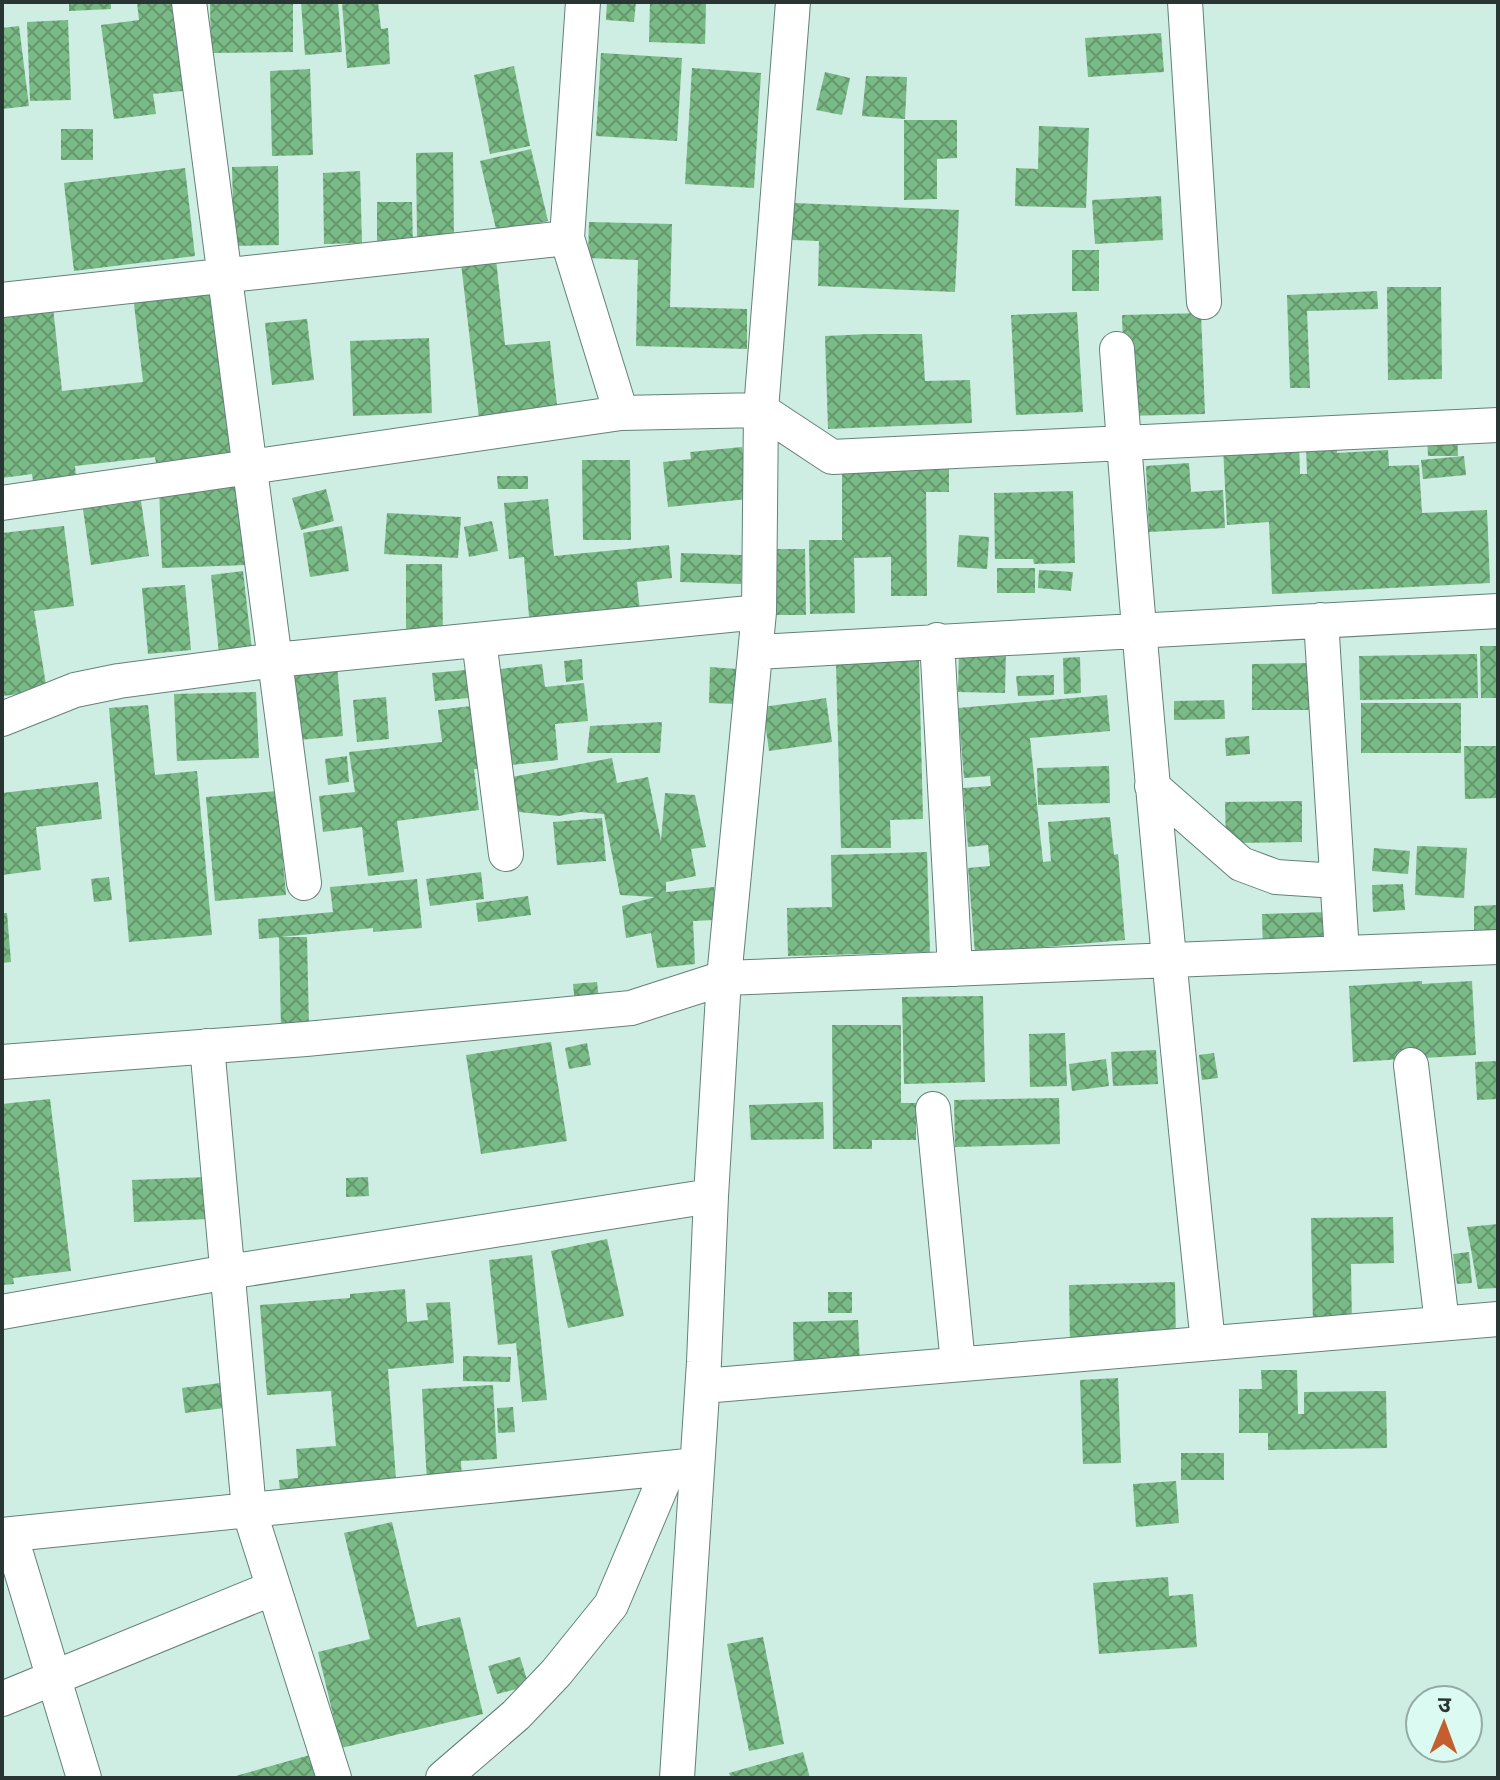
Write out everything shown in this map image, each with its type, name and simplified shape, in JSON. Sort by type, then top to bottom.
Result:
[{"type":"street","points":[[189,2],[304,883]]},
{"type":"street","points":[[583,2],[567,238],[621,413]]},
{"type":"street","points":[[677,1778],[683,1467],[703,1386],[724,978],[759,612],[761,410],[793,2]]},
{"type":"street","points":[[1185,2],[1204,302]]},
{"type":"street","points":[[2,300],[567,238]]},
{"type":"street","points":[[1117,349],[1152,786],[1208,1343]]},
{"type":"street","points":[[2,503],[621,413],[761,410],[832,457],[1498,425]]},
{"type":"street","points":[[756,652],[1498,611]]},
{"type":"street","points":[[2,719],[75,690],[119,681],[275,660],[759,612]]},
{"type":"street","points":[[1321,620],[1342,953]]},
{"type":"street","points":[[479,640],[506,854]]},
{"type":"street","points":[[937,640],[955,969]]},
{"type":"street","points":[[1152,786],[1241,864],[1276,877],[1337,881]]},
{"type":"street","points":[[2,1062],[306,1039],[631,1008],[724,978],[1498,947]]},
{"type":"street","points":[[207,1046],[249,1510],[334,1778]]},
{"type":"street","points":[[1411,1065],[1442,1323]]},
{"type":"street","points":[[933,1109],[958,1364]]},
{"type":"street","points":[[2,1312],[228,1272],[711,1196]]},
{"type":"street","points":[[703,1386],[1498,1319]]},
{"type":"street","points":[[84,1778],[6,1535],[683,1467]]},
{"type":"street","points":[[443,1778],[516,1715],[556,1673],[611,1605],[683,1467]]},
{"type":"street","points":[[2,1699],[273,1588]]},
{"type":"building","points":[[69,2],[111,2],[111,9],[69,11]]},
{"type":"building","points":[[137,2],[181,2],[192,90],[153,94],[156,114],[114,119],[101,25],[139,20]]},
{"type":"building","points":[[210,2],[293,2],[293,52],[211,53]]},
{"type":"building","points":[[301,2],[338,2],[342,52],[305,55]]},
{"type":"building","points":[[342,2],[378,2],[381,29],[388,28],[390,64],[347,68]]},
{"type":"building","points":[[607,2],[636,2],[634,22],[606,20]]},
{"type":"building","points":[[650,2],[706,2],[705,44],[649,42]]},
{"type":"building","points":[[68,20],[71,100],[30,101],[27,22]]},
{"type":"building","points":[[19,26],[29,106],[2,109],[2,28]]},
{"type":"building","points":[[1161,33],[1164,72],[1088,77],[1085,38]]},
{"type":"building","points":[[601,53],[682,58],[677,141],[596,136]]},
{"type":"building","points":[[514,66],[530,146],[490,154],[474,75]]},
{"type":"building","points":[[692,68],[761,73],[754,188],[685,184]]},
{"type":"building","points":[[310,69],[313,155],[272,156],[270,71]]},
{"type":"building","points":[[825,72],[850,78],[842,115],[816,110]]},
{"type":"building","points":[[866,76],[907,77],[905,119],[862,116]]},
{"type":"building","points":[[904,120],[957,120],[957,158],[937,159],[937,199],[904,200]]},
{"type":"building","points":[[1039,126],[1089,128],[1086,208],[1015,206],[1016,168],[1038,169]]},
{"type":"building","points":[[61,129],[93,129],[93,160],[61,160]]},
{"type":"building","points":[[531,149],[548,221],[497,233],[480,161]]},
{"type":"building","points":[[453,152],[454,236],[417,237],[416,153]]},
{"type":"building","points":[[278,166],[279,245],[234,246],[232,167]]},
{"type":"building","points":[[185,168],[195,256],[74,271],[64,183]]},
{"type":"building","points":[[360,171],[362,243],[324,244],[323,173]]},
{"type":"building","points":[[1161,196],[1163,240],[1095,244],[1092,200]]},
{"type":"building","points":[[377,202],[412,202],[413,246],[377,246]]},
{"type":"building","points":[[794,203],[959,210],[955,292],[818,286],[819,241],[792,240]]},
{"type":"building","points":[[589,222],[672,224],[670,307],[747,309],[747,349],[636,346],[638,260],[588,258]]},
{"type":"building","points":[[1072,250],[1099,250],[1099,291],[1072,291]]},
{"type":"building","points":[[496,259],[505,345],[550,341],[557,405],[479,418],[461,263]]},
{"type":"building","points":[[219,285],[238,453],[156,463],[155,457],[75,466],[76,476],[33,481],[32,474],[2,478],[2,313],[53,307],[62,391],[143,382],[133,295]]},
{"type":"building","points":[[1387,287],[1441,287],[1442,379],[1388,380]]},
{"type":"building","points":[[1377,291],[1378,309],[1307,311],[1310,388],[1290,388],[1287,295]]},
{"type":"building","points":[[1077,312],[1083,412],[1016,415],[1011,315]]},
{"type":"building","points":[[1201,313],[1205,414],[1125,416],[1122,315]]},
{"type":"building","points":[[307,319],[314,380],[272,385],[265,323]]},
{"type":"building","points":[[922,334],[925,381],[970,380],[972,423],[828,429],[825,336]]},
{"type":"building","points":[[429,338],[432,413],[353,416],[350,341]]},
{"type":"building","points":[[1457,432],[1458,456],[1428,456],[1427,433]]},
{"type":"building","points":[[1337,443],[1337,453],[1388,450],[1389,466],[1419,465],[1422,513],[1487,510],[1490,583],[1272,594],[1269,522],[1227,525],[1223,447],[1299,444],[1300,474],[1307,474],[1306,444]]},
{"type":"building","points":[[742,447],[748,499],[668,507],[663,462],[691,459],[690,452]]},
{"type":"building","points":[[1464,456],[1466,475],[1423,479],[1421,460]]},
{"type":"building","points":[[582,460],[630,460],[631,540],[583,540]]},
{"type":"building","points":[[949,461],[949,492],[926,492],[927,596],[891,596],[891,557],[854,558],[855,613],[810,614],[809,540],[842,540],[842,462]]},
{"type":"building","points":[[1189,463],[1191,492],[1223,490],[1225,528],[1149,532],[1146,466]]},
{"type":"building","points":[[497,476],[528,476],[528,489],[498,489]]},
{"type":"building","points":[[244,483],[247,565],[162,568],[159,487]]},
{"type":"building","points":[[326,489],[334,521],[301,530],[292,498]]},
{"type":"building","points":[[1073,491],[1075,563],[1034,564],[1033,559],[995,559],[994,493]]},
{"type":"building","points":[[548,499],[554,556],[669,545],[672,578],[637,582],[641,621],[530,628],[524,557],[509,559],[504,503]]},
{"type":"building","points":[[141,501],[149,556],[91,565],[83,509]]},
{"type":"building","points":[[387,513],[461,517],[458,558],[384,554]]},
{"type":"building","points":[[492,521],[498,551],[469,557],[464,527]]},
{"type":"building","points":[[64,526],[74,606],[34,611],[47,691],[2,696],[2,533]]},
{"type":"building","points":[[342,526],[349,571],[310,577],[303,533]]},
{"type":"building","points":[[959,535],[989,537],[987,569],[957,567]]},
{"type":"building","points":[[767,549],[805,549],[806,615],[767,615]]},
{"type":"building","points":[[681,553],[742,555],[741,584],[680,582]]},
{"type":"building","points":[[406,564],[442,564],[443,637],[406,637]]},
{"type":"building","points":[[997,568],[1035,568],[1035,593],[997,593]]},
{"type":"building","points":[[1039,570],[1073,572],[1071,591],[1038,588]]},
{"type":"building","points":[[243,571],[252,650],[219,654],[211,575]]},
{"type":"building","points":[[185,585],[191,650],[148,654],[142,588]]},
{"type":"building","points":[[1480,646],[1498,646],[1498,698],[1481,698]]},
{"type":"building","points":[[959,649],[1006,650],[1005,693],[958,692]]},
{"type":"building","points":[[1477,654],[1478,698],[1360,700],[1359,656]]},
{"type":"building","points":[[1080,657],[1081,693],[1064,694],[1063,658]]},
{"type":"building","points":[[582,659],[583,680],[566,682],[564,661]]},
{"type":"building","points":[[919,660],[923,819],[890,820],[891,848],[841,848],[836,663]]},
{"type":"building","points":[[1313,663],[1313,710],[1252,710],[1252,664]]},
{"type":"building","points":[[542,664],[545,687],[584,683],[588,721],[555,724],[558,760],[511,765],[500,669]]},
{"type":"building","points":[[337,665],[343,736],[299,740],[293,669]]},
{"type":"building","points":[[710,667],[737,669],[735,704],[709,703]]},
{"type":"building","points":[[466,670],[469,698],[435,701],[432,673]]},
{"type":"building","points":[[1054,675],[1054,695],[1018,696],[1016,676]]},
{"type":"building","points":[[256,692],[259,758],[177,761],[174,694]]},
{"type":"building","points":[[1107,695],[1110,731],[1030,738],[1043,862],[1051,861],[1048,822],[1110,817],[1114,855],[1118,854],[1125,940],[975,953],[968,868],[990,866],[988,845],[968,847],[963,788],[991,786],[990,776],[964,778],[958,708]]},
{"type":"building","points":[[386,697],[389,739],[357,742],[353,700]]},
{"type":"building","points":[[826,698],[832,742],[769,751],[763,707]]},
{"type":"building","points":[[1224,700],[1225,719],[1174,720],[1174,701]]},
{"type":"building","points":[[1361,703],[1461,703],[1461,753],[1361,753]]},
{"type":"building","points":[[148,705],[155,775],[197,771],[212,935],[129,942],[109,708]]},
{"type":"building","points":[[471,706],[479,769],[474,769],[479,810],[397,821],[404,872],[368,876],[362,827],[323,832],[319,796],[355,792],[349,752],[442,742],[438,710]]},
{"type":"building","points":[[662,722],[660,753],[587,753],[590,726]]},
{"type":"building","points":[[1249,736],[1250,754],[1226,756],[1225,738]]},
{"type":"building","points":[[1464,746],[1498,746],[1498,798],[1465,799]]},
{"type":"building","points":[[347,756],[349,782],[328,785],[325,759]]},
{"type":"building","points":[[612,758],[617,783],[648,777],[661,841],[665,793],[695,795],[706,847],[691,849],[696,876],[666,882],[666,892],[714,887],[715,920],[693,921],[695,964],[657,968],[651,933],[626,938],[622,906],[655,897],[620,895],[604,814],[580,812],[559,816],[519,812],[512,777]]},
{"type":"building","points":[[1109,766],[1110,803],[1038,805],[1037,768]]},
{"type":"building","points":[[98,782],[102,819],[36,827],[41,870],[2,875],[2,793]]},
{"type":"building","points":[[277,791],[286,895],[215,901],[206,797]]},
{"type":"building","points":[[1302,801],[1302,842],[1226,843],[1225,802]]},
{"type":"building","points":[[602,818],[606,861],[557,865],[553,822]]},
{"type":"building","points":[[1417,846],[1467,848],[1464,898],[1415,895]]},
{"type":"building","points":[[1374,848],[1410,851],[1408,874],[1372,871]]},
{"type":"building","points":[[927,852],[930,952],[788,956],[787,908],[832,907],[831,855]]},
{"type":"building","points":[[481,872],[484,899],[430,906],[426,879]]},
{"type":"building","points":[[109,877],[112,900],[94,902],[91,879]]},
{"type":"building","points":[[417,879],[422,928],[373,932],[373,928],[259,939],[258,919],[333,912],[330,887]]},
{"type":"building","points":[[1403,884],[1405,910],[1373,912],[1372,885]]},
{"type":"building","points":[[528,896],[531,915],[478,922],[476,903]]},
{"type":"building","points":[[1498,905],[1498,943],[1474,944],[1474,906]]},
{"type":"building","points":[[1330,912],[1331,952],[1263,953],[1262,914]]},
{"type":"building","points":[[2,913],[7,913],[11,962],[2,963]]},
{"type":"building","points":[[279,937],[307,937],[309,1028],[281,1029]]},
{"type":"building","points":[[1422,981],[1422,984],[1472,981],[1476,1055],[1353,1062],[1349,986]]},
{"type":"building","points":[[597,982],[599,1000],[575,1003],[573,984]]},
{"type":"building","points":[[983,996],[985,1082],[904,1084],[902,997]]},
{"type":"building","points":[[832,1025],[901,1025],[901,1103],[916,1103],[916,1140],[872,1140],[872,1149],[833,1149]]},
{"type":"building","points":[[1065,1033],[1067,1086],[1030,1087],[1029,1034]]},
{"type":"building","points":[[551,1042],[567,1141],[481,1154],[466,1055]]},
{"type":"building","points":[[587,1043],[591,1065],[569,1069],[565,1048]]},
{"type":"building","points":[[1156,1050],[1158,1084],[1113,1086],[1111,1052]]},
{"type":"building","points":[[1214,1053],[1218,1078],[1202,1080],[1199,1055]]},
{"type":"building","points":[[1106,1059],[1109,1086],[1072,1091],[1069,1064]]},
{"type":"building","points":[[1498,1061],[1498,1099],[1477,1100],[1475,1062]]},
{"type":"building","points":[[1059,1098],[1060,1144],[955,1147],[954,1100]]},
{"type":"building","points":[[50,1099],[71,1271],[13,1278],[14,1284],[2,1285],[2,1104]]},
{"type":"building","points":[[823,1102],[824,1139],[751,1140],[749,1105]]},
{"type":"building","points":[[208,1177],[209,1219],[134,1222],[132,1180]]},
{"type":"building","points":[[368,1177],[369,1196],[346,1197],[346,1178]]},
{"type":"building","points":[[1393,1217],[1394,1263],[1351,1264],[1352,1325],[1313,1325],[1311,1218]]},
{"type":"building","points":[[1498,1224],[1498,1288],[1478,1289],[1467,1227]]},
{"type":"building","points":[[607,1239],[624,1316],[568,1328],[551,1251]]},
{"type":"building","points":[[1469,1252],[1472,1283],[1457,1284],[1453,1254]]},
{"type":"building","points":[[532,1255],[547,1400],[522,1402],[516,1343],[498,1345],[489,1260]]},
{"type":"building","points":[[1175,1282],[1176,1344],[1070,1346],[1069,1285]]},
{"type":"building","points":[[405,1289],[407,1322],[428,1320],[426,1303],[450,1302],[454,1363],[388,1369],[397,1494],[281,1503],[279,1480],[298,1478],[296,1449],[336,1446],[331,1391],[267,1395],[260,1305],[350,1298],[350,1294]]},
{"type":"building","points":[[828,1292],[852,1292],[852,1313],[828,1313]]},
{"type":"building","points":[[858,1320],[860,1366],[794,1367],[793,1322]]},
{"type":"building","points":[[463,1356],[511,1357],[510,1382],[463,1381]]},
{"type":"building","points":[[1261,1370],[1297,1370],[1298,1414],[1304,1414],[1304,1392],[1386,1391],[1387,1448],[1268,1450],[1268,1433],[1239,1433],[1239,1389],[1262,1389]]},
{"type":"building","points":[[1118,1378],[1121,1463],[1083,1464],[1080,1380]]},
{"type":"building","points":[[228,1382],[232,1407],[185,1413],[182,1388]]},
{"type":"building","points":[[493,1385],[497,1459],[461,1461],[462,1481],[427,1483],[422,1389]]},
{"type":"building","points":[[513,1407],[515,1432],[498,1433],[497,1408]]},
{"type":"building","points":[[1181,1453],[1224,1453],[1224,1480],[1181,1480]]},
{"type":"building","points":[[1176,1481],[1179,1523],[1136,1527],[1133,1484]]},
{"type":"building","points":[[392,1522],[417,1627],[460,1617],[483,1714],[341,1748],[318,1652],[370,1639],[344,1533]]},
{"type":"building","points":[[1168,1577],[1169,1596],[1193,1594],[1197,1647],[1099,1654],[1093,1583]]},
{"type":"building","points":[[763,1637],[784,1744],[749,1751],[727,1644]]},
{"type":"building","points":[[520,1657],[529,1686],[497,1694],[488,1666]]},
{"type":"building","points":[[803,1752],[810,1778],[731,1778],[729,1773]]},
{"type":"building","points":[[310,1755],[316,1778],[232,1778],[232,1777]]}]
